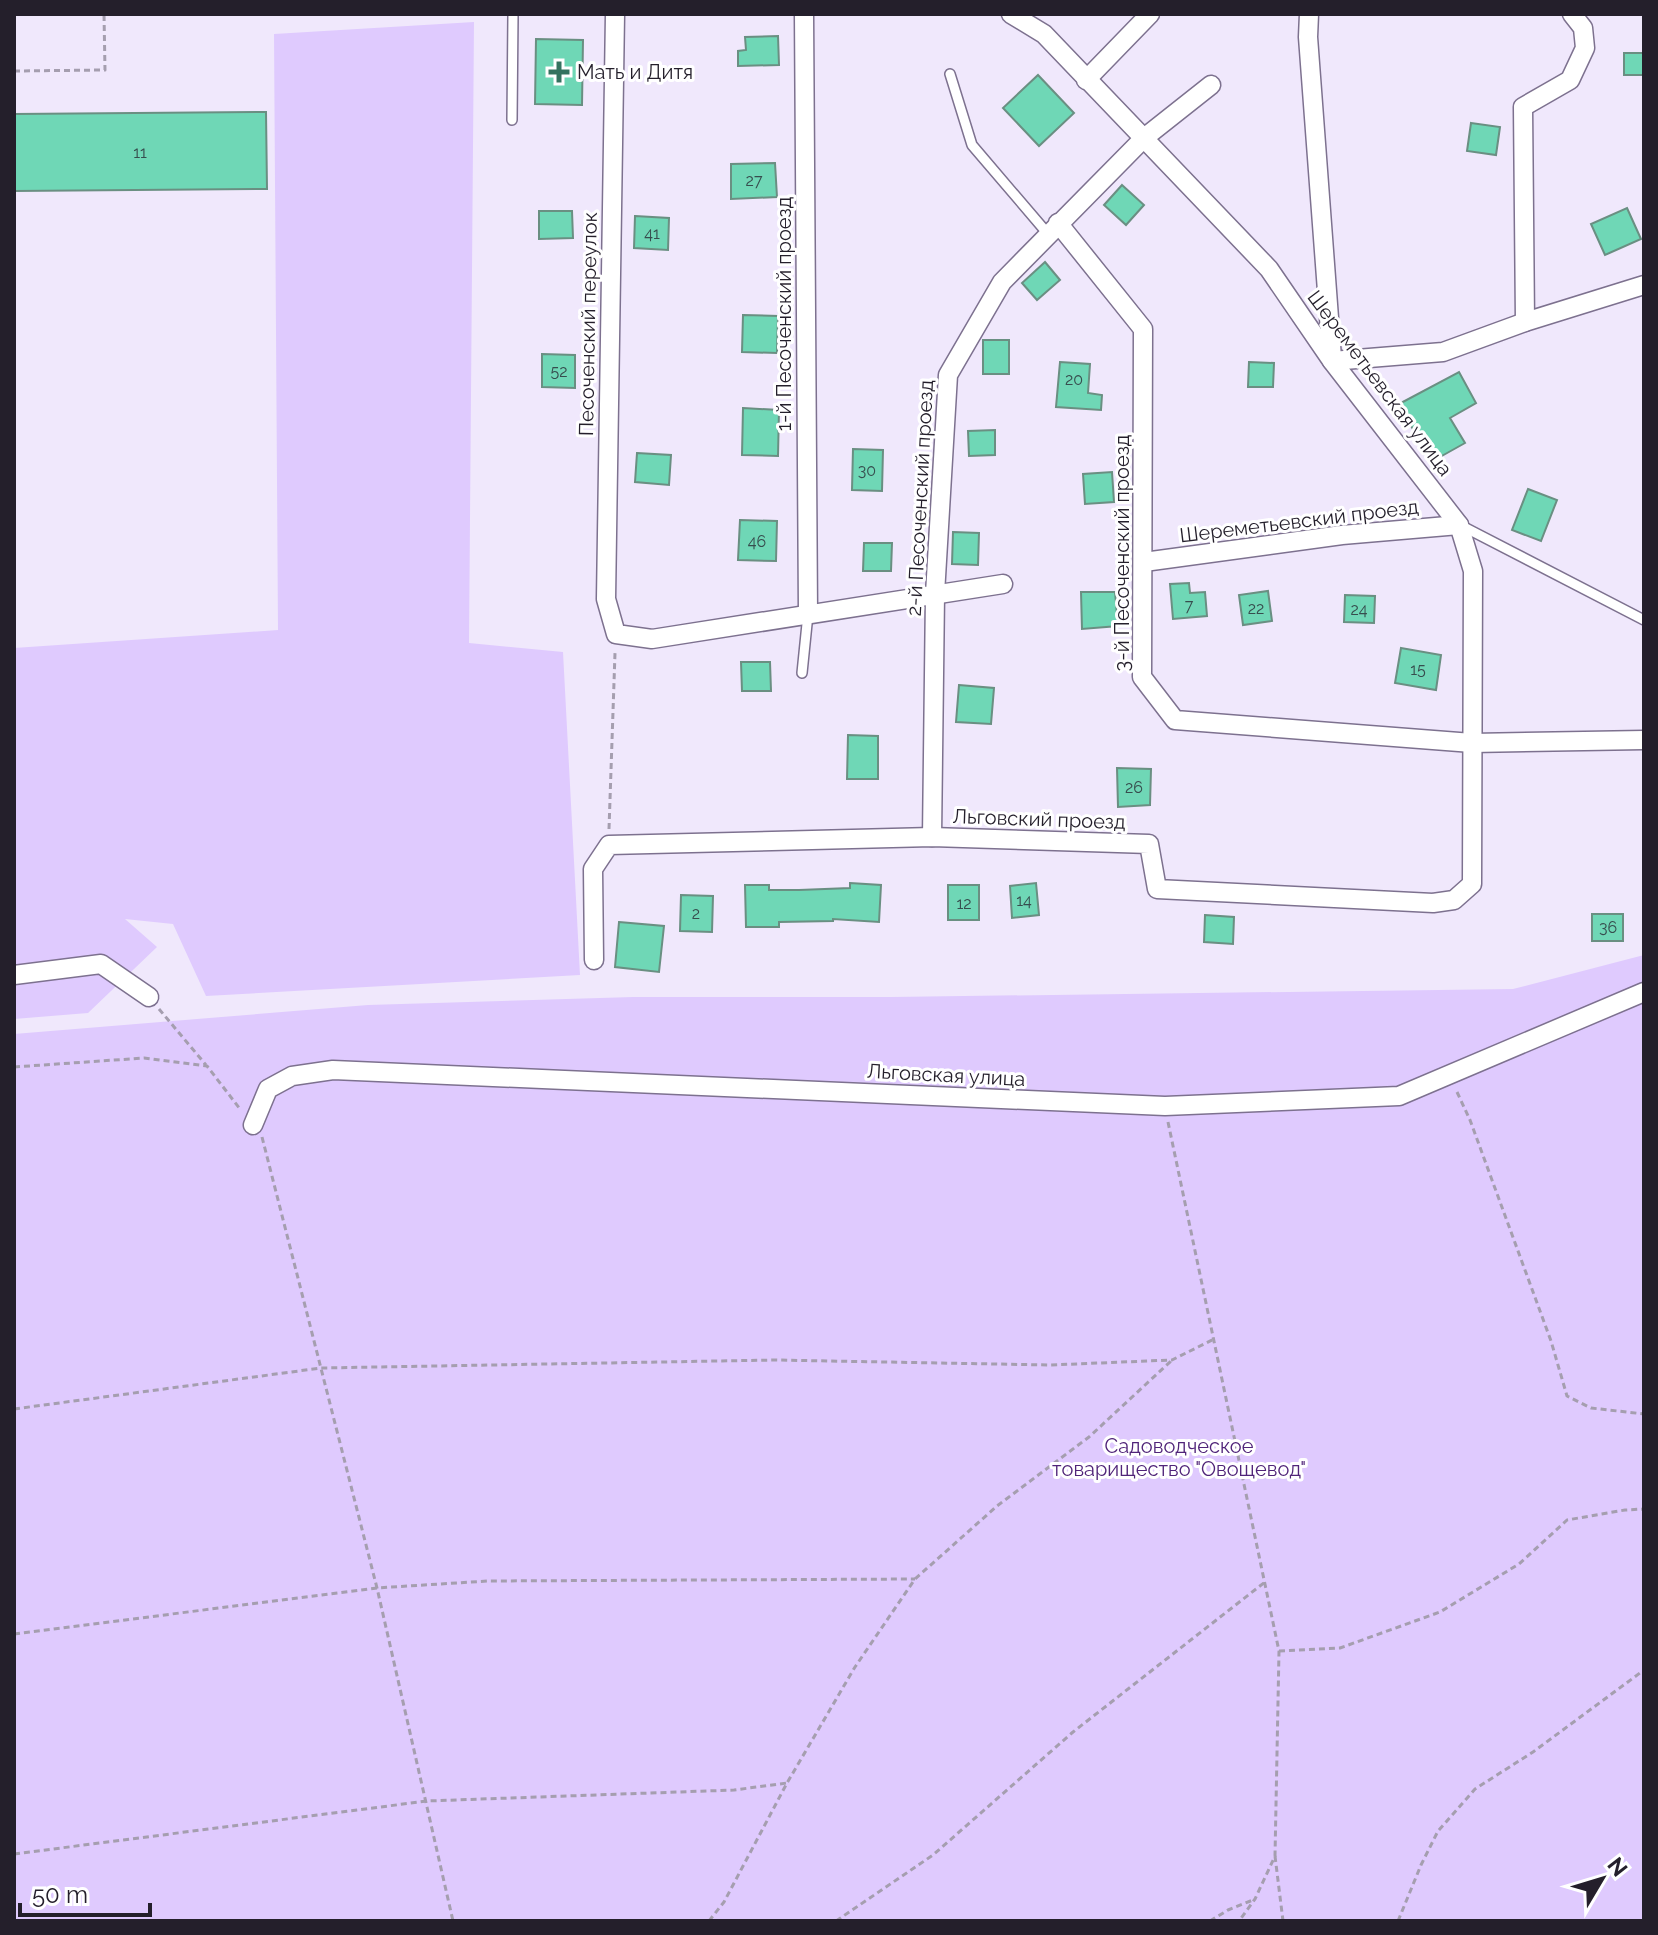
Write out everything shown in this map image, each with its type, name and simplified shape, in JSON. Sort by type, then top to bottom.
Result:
[{"type":"street","name":"Песоченский переулок","points":[[615,14],[606,599],[616,634]]},
{"type":"street","name":"1-й Песоченский проезд","points":[[804,14],[808,614]]},
{"type":"street","name":"Шереметьевская улица","points":[[1011,14],[1044,34],[1269,269],[1332,361],[1459,525],[1473,571],[1472,884]]},
{"type":"street","points":[[1086,80],[1150,14]]},
{"type":"street","points":[[1309,14],[1308,37],[1332,361],[1443,352],[1525,322],[1644,285]]},
{"type":"street","points":[[1525,322],[1523,107],[1570,80],[1585,48],[1583,28],[1572,14]]},
{"type":"street","name":"2-й Песоченский проезд","points":[[932,837],[935,594],[948,375],[1002,282],[1144,138],[1211,85]]},
{"type":"street","name":"3-й Песоченский проезд","points":[[1053,228],[1143,329],[1142,677],[1175,720],[1472,743],[1644,740]]},
{"type":"street","name":"Шереметьевский проезд","points":[[1144,562],[1342,535],[1459,525]]},
{"type":"street","points":[[616,634],[652,639],[1003,584]]},
{"type":"street","name":"Льговский проезд","points":[[609,845],[932,837],[1149,844],[1157,889],[1433,903],[1454,900],[1472,884]]},
{"type":"street","points":[[594,960],[593,869],[609,845]]},
{"type":"street","points":[[14,975],[101,964],[149,997]]},
{"type":"street","name":"Льговская улица","points":[[253,1125],[268,1089],[292,1076],[333,1070],[1165,1106],[1399,1096],[1644,992]]},
{"type":"lane","points":[[512,120],[513,14]]},
{"type":"lane","points":[[950,74],[972,145],[1053,228]]},
{"type":"lane","points":[[1459,525],[1644,620]]},
{"type":"lane","points":[[802,673],[808,614]]},
{"type":"path","points":[[14,71],[105,70],[104,14]]},
{"type":"path","points":[[609,845],[616,634]]},
{"type":"path","points":[[149,997],[262,1137],[377,1588],[453,1921]]},
{"type":"path","points":[[14,1067],[144,1058],[207,1066]]},
{"type":"path","points":[[1448,1075],[1470,1120],[1504,1211],[1551,1341],[1567,1396],[1591,1408],[1644,1414]]},
{"type":"path","points":[[1165,1106],[1279,1651],[1275,1856],[1283,1921]]},
{"type":"path","points":[[709,1921],[724,1902],[787,1783],[855,1667],[915,1579],[997,1506],[1089,1437],[1172,1360],[1214,1339]]},
{"type":"path","points":[[14,1409],[321,1368],[775,1360],[1050,1365],[1172,1360]]},
{"type":"path","points":[[1279,1651],[1340,1648],[1440,1612],[1519,1564],[1567,1520],[1644,1509]]},
{"type":"path","points":[[14,1634],[377,1588],[487,1581],[915,1579]]},
{"type":"path","points":[[836,1921],[933,1855],[1073,1732],[1265,1582]]},
{"type":"path","points":[[1398,1921],[1438,1831],[1475,1789],[1533,1752],[1644,1670]]},
{"type":"path","points":[[14,1854],[427,1801],[734,1790],[787,1783]]},
{"type":"path","points":[[1239,1921],[1255,1899],[1275,1856]]},
{"type":"path","points":[[1210,1921],[1255,1899]]},
{"type":"green space","points":[[474,22],[469,643],[563,652],[580,975],[206,996],[173,924],[125,919],[157,947],[88,1013],[14,1019],[14,648],[278,630],[274,34]]},
{"type":"green space","name":"Садоводческое товарищество \"Овощевод\"","points":[[1644,955],[1644,1921],[14,1921],[14,1034],[368,1005],[633,997],[1513,989]]},
{"type":"building","points":[[778,36],[779,65],[738,66],[738,51],[746,50],[745,37]]},
{"type":"building","name":"Мать и Дитя","points":[[536,39],[583,40],[582,105],[535,104]]},
{"type":"building","points":[[1624,53],[1644,53],[1644,75],[1624,75]]},
{"type":"building","points":[[1038,75],[1074,113],[1039,146],[1003,108]]},
{"type":"building","points":[[266,112],[267,189],[14,191],[14,114]]},
{"type":"building","points":[[1471,123],[1500,127],[1496,155],[1467,151]]},
{"type":"building","points":[[775,163],[777,197],[731,199],[731,164]]},
{"type":"building","points":[[1122,185],[1144,205],[1126,225],[1104,205]]},
{"type":"building","points":[[1627,208],[1641,239],[1605,255],[1591,224]]},
{"type":"building","points":[[539,211],[572,211],[573,238],[539,239]]},
{"type":"building","points":[[635,216],[669,218],[668,250],[634,248]]},
{"type":"building","points":[[1045,262],[1060,280],[1037,300],[1022,283]]},
{"type":"building","points":[[743,315],[778,316],[777,353],[742,352]]},
{"type":"building","points":[[983,340],[1009,340],[1009,374],[983,374]]},
{"type":"building","points":[[542,354],[575,355],[575,388],[542,387]]},
{"type":"building","points":[[1060,362],[1090,364],[1088,393],[1102,395],[1101,410],[1056,407]]},
{"type":"building","points":[[1249,362],[1274,363],[1273,387],[1248,387]]},
{"type":"building","points":[[1459,372],[1476,403],[1450,418],[1465,443],[1431,462],[1399,404]]},
{"type":"building","points":[[743,408],[779,410],[778,456],[742,455]]},
{"type":"building","points":[[995,430],[995,455],[969,456],[968,431]]},
{"type":"building","points":[[853,449],[883,450],[882,491],[852,490]]},
{"type":"building","points":[[637,453],[671,455],[669,485],[635,482]]},
{"type":"building","points":[[1112,472],[1114,502],[1085,504],[1083,474]]},
{"type":"building","points":[[1528,489],[1557,500],[1541,541],[1512,530]]},
{"type":"building","points":[[740,520],[777,521],[776,561],[738,560]]},
{"type":"building","points":[[953,532],[979,533],[978,565],[952,564]]},
{"type":"building","points":[[864,543],[892,543],[891,571],[863,571]]},
{"type":"building","points":[[1189,583],[1190,593],[1205,592],[1207,616],[1173,619],[1170,584]]},
{"type":"building","points":[[1268,591],[1272,621],[1243,625],[1239,595]]},
{"type":"building","points":[[1081,592],[1115,592],[1118,626],[1082,629]]},
{"type":"building","points":[[1345,595],[1375,596],[1374,623],[1344,622]]},
{"type":"building","points":[[1401,648],[1441,655],[1436,690],[1395,683]]},
{"type":"building","points":[[741,662],[770,662],[771,691],[742,691]]},
{"type":"building","points":[[959,685],[994,688],[991,724],[956,722]]},
{"type":"building","points":[[848,735],[878,736],[878,779],[847,779]]},
{"type":"building","points":[[1117,768],[1151,769],[1150,805],[1118,807]]},
{"type":"building","points":[[850,883],[881,885],[879,922],[833,919],[779,922],[779,927],[746,927],[745,885],[769,885],[769,890],[799,890],[850,888]]},
{"type":"building","points":[[1036,883],[1039,915],[1012,918],[1010,886]]},
{"type":"building","points":[[948,885],[979,885],[979,920],[948,920]]},
{"type":"building","points":[[681,895],[713,896],[712,932],[680,931]]},
{"type":"building","points":[[1592,914],[1623,914],[1623,941],[1592,941]]},
{"type":"building","points":[[1205,915],[1234,917],[1233,944],[1204,942]]},
{"type":"building","points":[[619,922],[664,926],[659,972],[615,967]]},
{"type":"place","name":"Мать и Дитя","points":[[559,72]]}]
